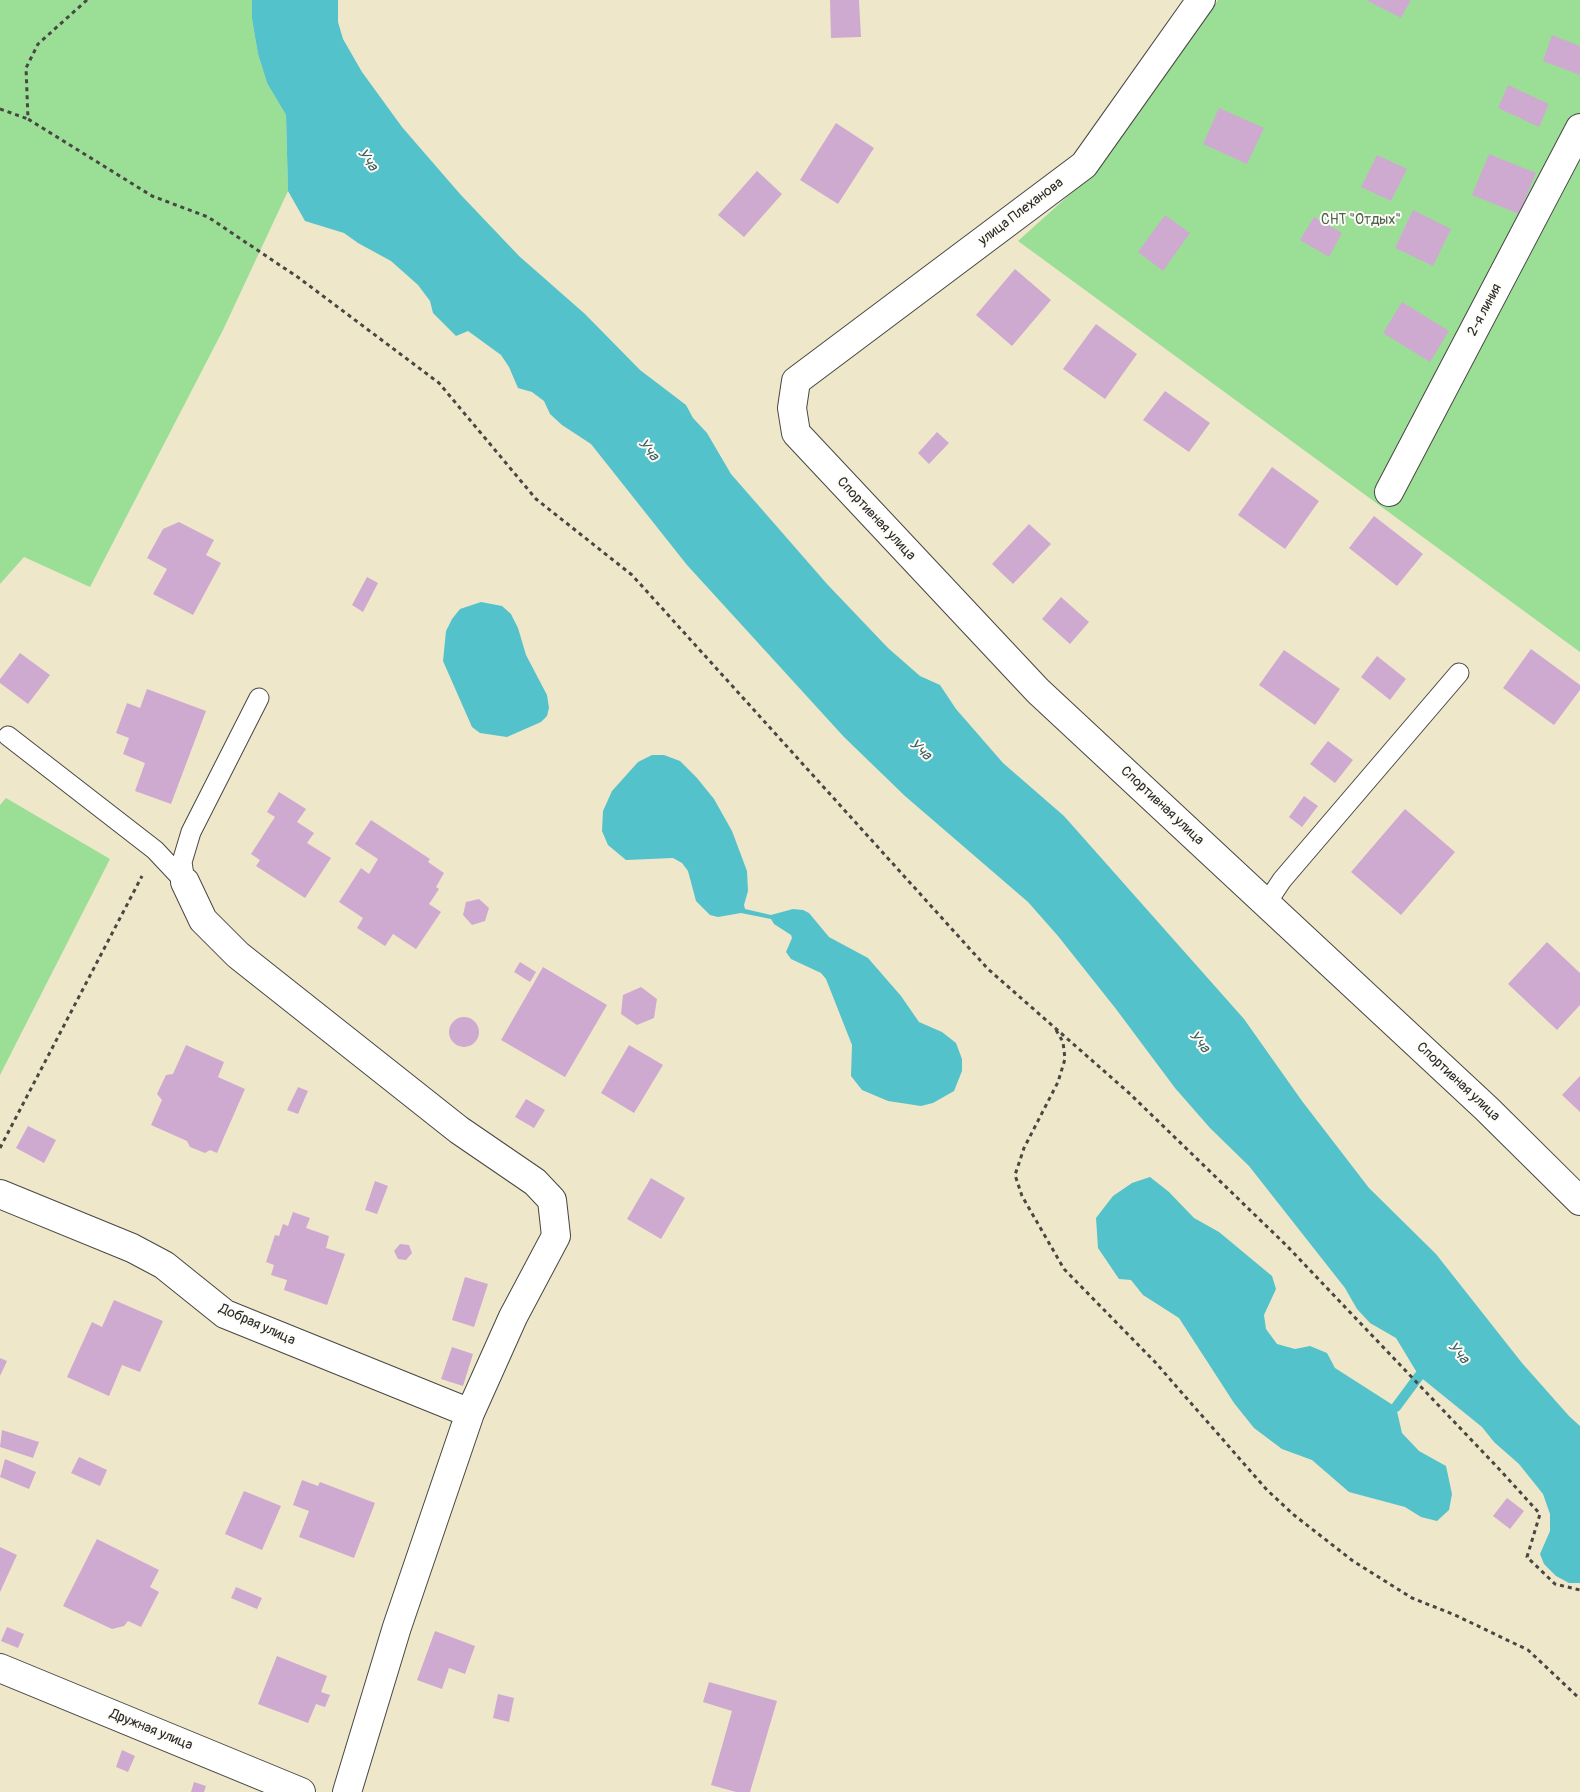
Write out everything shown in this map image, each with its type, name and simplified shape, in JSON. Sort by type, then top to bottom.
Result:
[{"type":"street","name":"улица Плеханова","points":[[796,380],[1084,165],[1201,0]]},
{"type":"street","name":"2-я линия","points":[[1389,492],[1580,128]]},
{"type":"street","name":"Спортивная улица","points":[[796,380],[792,408],[796,433],[1038,691],[1487,1109],[1580,1201]]},
{"type":"street","points":[[185,882],[203,920],[238,955],[460,1130],[535,1182],[552,1200],[556,1236],[513,1318],[470,1413],[397,1627],[347,1792]]},
{"type":"street","name":"Добрая улица","points":[[0,1194],[132,1248],[164,1265],[225,1314],[470,1413]]},
{"type":"street","name":"Дружная улица","points":[[0,1668],[302,1792]]},
{"type":"lane","points":[[1266,904],[1282,880],[1459,673]]},
{"type":"lane","points":[[185,882],[182,862],[191,832],[259,698]]},
{"type":"lane","points":[[8,736],[154,850],[185,882]]},
{"type":"path","points":[[28,119],[26,68],[38,44],[88,0]]},
{"type":"path","points":[[0,109],[28,119],[152,196],[208,217],[299,278],[439,383],[536,499],[632,575],[988,969],[1129,1093],[1287,1246],[1500,1470],[1540,1514],[1527,1557],[1555,1584],[1580,1590]]},
{"type":"path","points":[[0,1148],[154,850]]},
{"type":"path","points":[[1054,1026],[1063,1042],[1065,1059],[1058,1082],[1024,1148],[1015,1175],[1022,1196],[1064,1269],[1155,1362],[1267,1490],[1294,1515],[1353,1561],[1412,1598],[1456,1615],[1528,1650],[1580,1699]]},
{"type":"green space","points":[[0,0],[252,0],[252,19],[258,54],[267,83],[286,115],[288,191],[223,330],[90,587],[24,557],[0,584]]},
{"type":"green space","name":"СНТ \"Отдых\"","points":[[1218,0],[1580,0],[1580,652],[1018,241],[1098,169]]},
{"type":"green space","points":[[6,798],[110,859],[0,1075],[0,805]]},
{"type":"water","name":"Уча","points":[[252,0],[338,0],[338,22],[343,39],[362,72],[402,127],[460,194],[519,256],[585,314],[640,370],[686,405],[693,418],[707,433],[731,474],[827,584],[888,648],[920,676],[940,685],[956,709],[1003,763],[1064,816],[1244,1019],[1302,1101],[1369,1188],[1436,1254],[1522,1363],[1580,1426],[1580,1583],[1569,1583],[1556,1576],[1544,1564],[1540,1554],[1550,1531],[1550,1514],[1543,1494],[1519,1464],[1494,1442],[1482,1427],[1419,1376],[1396,1338],[1370,1323],[1357,1309],[1345,1288],[1249,1166],[1210,1128],[1175,1088],[1116,1009],[1058,936],[1028,902],[905,796],[844,737],[687,565],[591,444],[562,425],[550,414],[544,401],[532,392],[518,388],[509,367],[501,355],[468,331],[456,336],[433,313],[430,301],[418,285],[391,261],[344,233],[305,221],[288,191],[286,115],[267,83],[258,54],[252,19]]},
{"type":"water","points":[[481,602],[502,606],[511,614],[518,628],[526,655],[547,695],[549,708],[547,716],[541,722],[507,737],[480,733],[472,727],[443,661],[446,631],[452,619],[460,609]]},
{"type":"water","points":[[652,755],[664,755],[680,761],[714,799],[732,831],[747,871],[748,891],[744,905],[745,909],[771,915],[793,909],[803,910],[809,913],[829,937],[868,958],[901,996],[919,1022],[942,1032],[956,1043],[962,1059],[962,1071],[954,1091],[933,1103],[921,1106],[888,1101],[862,1090],[851,1076],[852,1045],[826,979],[821,973],[791,959],[786,952],[792,938],[791,935],[774,924],[771,919],[741,913],[718,917],[710,915],[696,901],[688,871],[682,863],[673,858],[626,860],[608,845],[602,831],[603,811],[612,791],[638,762]]},
{"type":"water","points":[[1150,1177],[1169,1192],[1194,1218],[1219,1232],[1272,1276],[1276,1289],[1264,1315],[1266,1329],[1277,1344],[1295,1349],[1310,1346],[1327,1353],[1335,1368],[1396,1407],[1402,1433],[1419,1451],[1446,1466],[1452,1494],[1449,1510],[1437,1521],[1421,1517],[1405,1507],[1349,1492],[1312,1460],[1282,1449],[1254,1428],[1234,1403],[1179,1318],[1143,1295],[1131,1280],[1119,1279],[1098,1248],[1096,1218],[1113,1196],[1132,1183]]},
{"type":"building","points":[[830,0],[859,0],[861,37],[831,38]]},
{"type":"building","points":[[1366,0],[1411,0],[1401,18]]},
{"type":"building","points":[[1552,35],[1580,46],[1580,75],[1543,61]]},
{"type":"building","points":[[1508,85],[1549,104],[1539,127],[1498,108]]},
{"type":"building","points":[[1219,108],[1264,128],[1247,164],[1203,144]]},
{"type":"building","points":[[836,123],[874,148],[838,204],[800,180]]},
{"type":"building","points":[[1489,154],[1536,173],[1519,214],[1472,195]]},
{"type":"building","points":[[1377,155],[1407,169],[1391,201],[1361,187]]},
{"type":"building","points":[[757,171],[782,194],[744,237],[718,215]]},
{"type":"building","points":[[1413,210],[1451,229],[1433,266],[1395,248]]},
{"type":"building","points":[[1165,215],[1190,233],[1163,271],[1138,252]]},
{"type":"building","points":[[1314,217],[1342,233],[1329,257],[1300,240]]},
{"type":"building","points":[[1015,269],[1051,300],[1012,346],[976,315]]},
{"type":"building","points":[[1402,302],[1449,331],[1430,362],[1383,333]]},
{"type":"building","points":[[1096,324],[1137,354],[1105,399],[1063,369]]},
{"type":"building","points":[[1165,391],[1210,423],[1189,452],[1143,420]]},
{"type":"building","points":[[937,432],[949,443],[929,464],[918,453]]},
{"type":"building","points":[[1272,467],[1319,501],[1285,549],[1238,515]]},
{"type":"building","points":[[1374,516],[1423,554],[1397,586],[1349,548]]},
{"type":"building","points":[[179,522],[214,540],[206,555],[221,563],[193,615],[153,594],[167,569],[147,558],[163,529]]},
{"type":"building","points":[[1029,524],[1051,544],[1013,584],[992,564]]},
{"type":"building","points":[[367,577],[378,583],[363,612],[352,605]]},
{"type":"building","points":[[1061,597],[1089,622],[1070,644],[1042,619]]},
{"type":"building","points":[[1531,649],[1580,685],[1580,690],[1554,725],[1503,688]]},
{"type":"building","points":[[1284,650],[1340,689],[1315,725],[1259,685]]},
{"type":"building","points":[[20,653],[50,675],[28,704],[0,683],[0,679]]},
{"type":"building","points":[[1377,656],[1406,679],[1390,700],[1361,677]]},
{"type":"building","points":[[147,689],[206,711],[171,804],[135,791],[145,763],[123,754],[129,738],[116,733],[127,703],[140,708]]},
{"type":"building","points":[[1328,741],[1353,760],[1335,783],[1310,764]]},
{"type":"building","points":[[279,792],[306,809],[297,822],[314,833],[307,843],[331,858],[305,898],[256,866],[260,860],[251,854],[275,817],[267,812]]},
{"type":"building","points":[[1304,796],[1318,806],[1302,827],[1289,817]]},
{"type":"building","points":[[1405,809],[1455,852],[1401,915],[1351,872]]},
{"type":"building","points":[[371,820],[430,859],[428,862],[444,873],[436,887],[439,889],[429,904],[441,912],[416,949],[393,934],[385,946],[357,928],[363,918],[339,902],[361,868],[369,874],[378,859],[355,844]]},
{"type":"building","points":[[479,899],[489,908],[485,921],[472,925],[463,915],[466,902]]},
{"type":"building","points":[[1547,942],[1580,973],[1580,1005],[1557,1030],[1508,984]]},
{"type":"building","points":[[520,962],[536,972],[530,982],[514,972]]},
{"type":"building","points":[[543,967],[607,1005],[565,1077],[501,1040]]},
{"type":"building","points":[[641,987],[657,999],[654,1018],[637,1025],[621,1014],[623,995]]},
{"type":"building","points":[[464,1017],[474,1022],[479,1032],[474,1042],[464,1047],[454,1042],[449,1032],[454,1022]]},
{"type":"building","points":[[186,1045],[224,1062],[218,1077],[245,1089],[217,1153],[210,1150],[205,1153],[190,1147],[187,1141],[151,1125],[162,1100],[157,1094],[166,1075],[173,1074]]},
{"type":"building","points":[[629,1045],[663,1065],[634,1113],[601,1093]]},
{"type":"building","points":[[1580,1076],[1580,1112],[1562,1095]]},
{"type":"building","points":[[298,1087],[308,1091],[298,1114],[287,1110]]},
{"type":"building","points":[[526,1099],[545,1110],[534,1128],[515,1117]]},
{"type":"building","points":[[28,1126],[56,1140],[44,1163],[16,1148]]},
{"type":"building","points":[[651,1178],[685,1198],[661,1239],[627,1219]]},
{"type":"building","points":[[375,1181],[388,1186],[377,1214],[365,1210]]},
{"type":"building","points":[[293,1212],[310,1218],[306,1228],[329,1236],[326,1248],[345,1254],[327,1305],[284,1290],[287,1280],[271,1275],[274,1265],[266,1262],[275,1235],[279,1236],[283,1224],[288,1226]]},
{"type":"building","points":[[400,1244],[409,1245],[412,1253],[406,1260],[398,1259],[394,1251]]},
{"type":"building","points":[[465,1277],[488,1284],[474,1327],[452,1320]]},
{"type":"building","points":[[114,1300],[163,1321],[140,1372],[122,1365],[109,1396],[67,1377],[92,1322],[102,1327]]},
{"type":"building","points":[[452,1347],[473,1354],[463,1386],[441,1379]]},
{"type":"building","points":[[0,1358],[7,1361],[0,1376]]},
{"type":"building","points":[[2,1430],[39,1442],[33,1458],[0,1447]]},
{"type":"building","points":[[79,1457],[107,1470],[100,1486],[71,1473]]},
{"type":"building","points":[[5,1459],[36,1472],[29,1489],[0,1477]]},
{"type":"building","points":[[302,1480],[318,1486],[320,1482],[375,1503],[354,1558],[299,1537],[309,1511],[293,1505]]},
{"type":"building","points":[[244,1491],[281,1506],[262,1550],[225,1534]]},
{"type":"building","points":[[1507,1498],[1524,1511],[1510,1529],[1493,1516]]},
{"type":"building","points":[[97,1539],[159,1570],[150,1587],[159,1592],[141,1627],[128,1621],[124,1626],[112,1629],[63,1606]]},
{"type":"building","points":[[0,1547],[17,1555],[0,1592]]},
{"type":"building","points":[[236,1587],[262,1598],[257,1609],[231,1598]]},
{"type":"building","points":[[7,1627],[24,1634],[18,1648],[1,1641]]},
{"type":"building","points":[[435,1631],[475,1646],[465,1674],[449,1668],[442,1689],[417,1680]]},
{"type":"building","points":[[277,1656],[327,1676],[321,1692],[330,1695],[325,1707],[316,1704],[308,1723],[258,1704]]},
{"type":"building","points":[[709,1682],[777,1701],[750,1792],[736,1792],[711,1785],[732,1711],[703,1702]]},
{"type":"building","points":[[498,1694],[514,1698],[509,1722],[493,1718]]},
{"type":"building","points":[[122,1750],[135,1756],[128,1772],[116,1767]]},
{"type":"building","points":[[194,1782],[206,1786],[204,1792],[191,1792]]},
{"type":"waterway","points":[[1396,1407],[1419,1376]]}]
